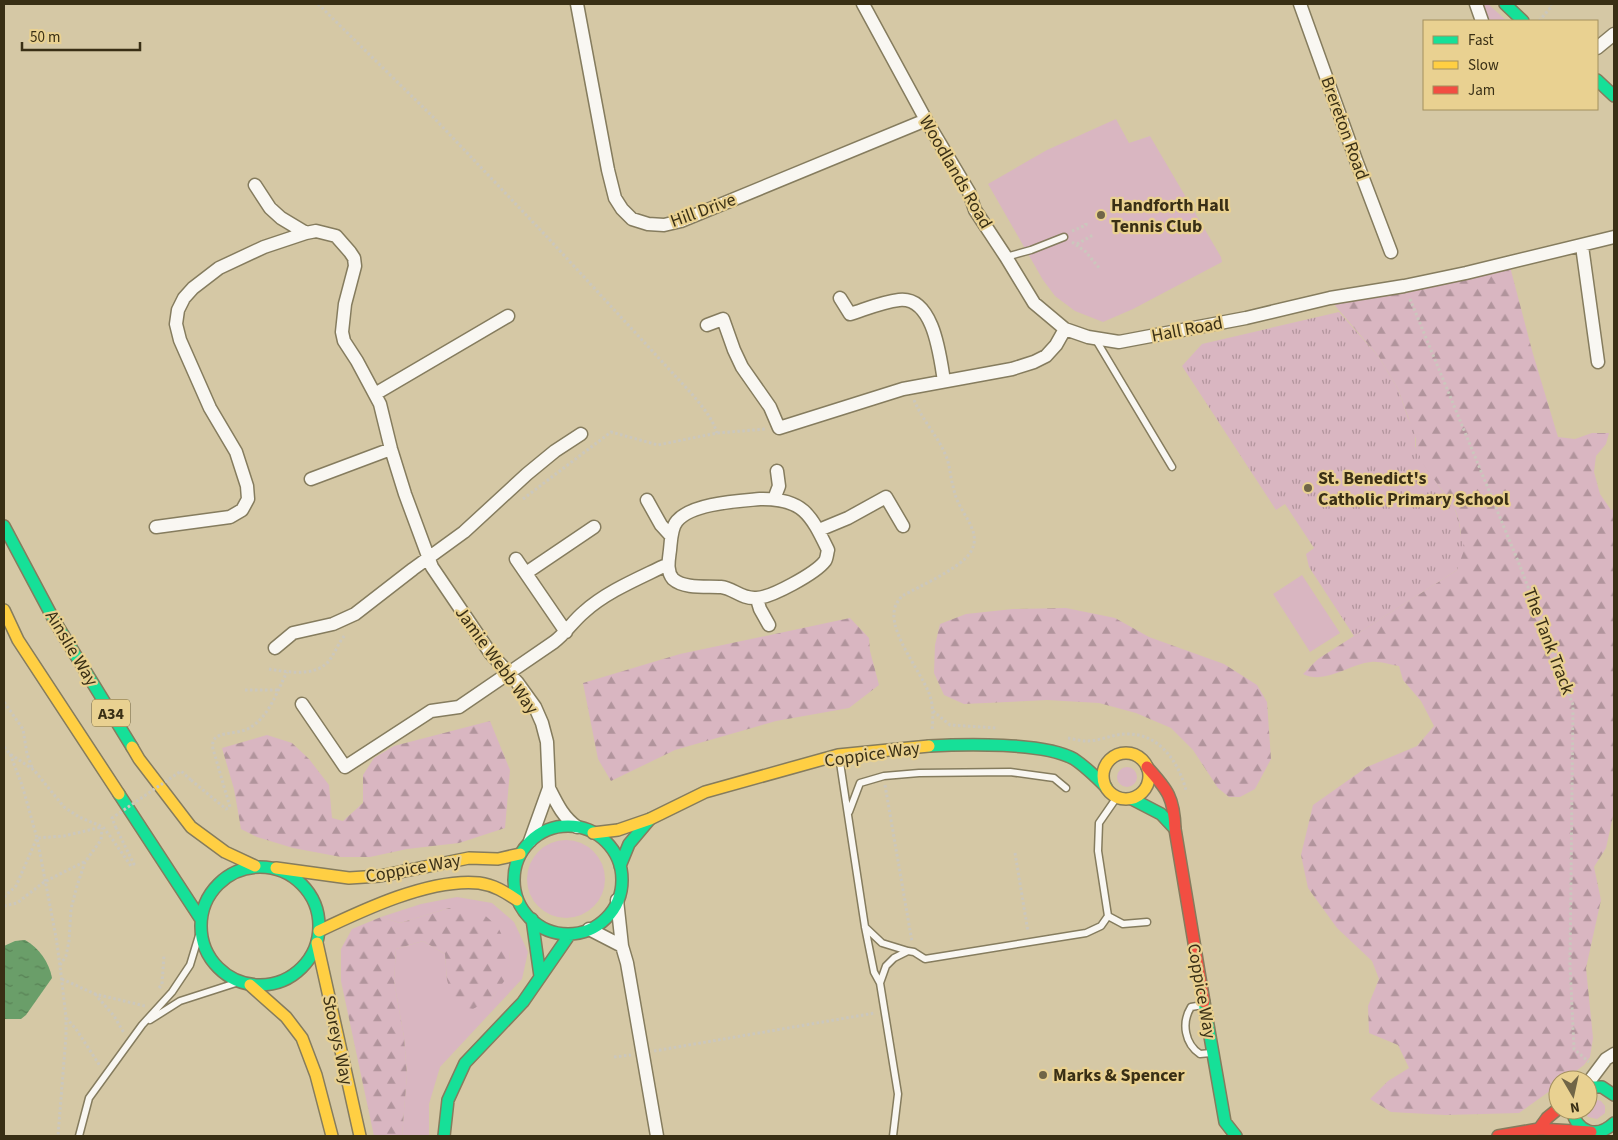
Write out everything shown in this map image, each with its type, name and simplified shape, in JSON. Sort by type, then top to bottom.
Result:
[{"type":"main road","points":[[1505,4],[1522,20]]},
{"type":"main road","points":[[1598,81],[1614,96]]},
{"type":"main road","name":"Ainslie Way","points":[[4,526],[54,620],[139,759],[191,827],[225,852],[256,866]]},
{"type":"main road","name":"A34","points":[[4,610],[18,640],[200,918]]},
{"type":"main road","name":"Coppice Way","points":[[594,833],[618,830],[650,819],[705,792],[838,755],[931,746],[1010,746],[1056,752],[1073,758],[1106,787]]},
{"type":"main road","points":[[1132,799],[1145,790],[1150,774],[1148,766],[1143,760],[1130,753],[1116,756],[1110,760],[1104,773],[1106,787],[1116,797],[1132,799],[1161,814],[1175,829]]},
{"type":"main road","name":"Coppice Way","points":[[1073,758],[1116,756]]},
{"type":"main road","name":"Coppice Way","points":[[1148,766],[1164,785],[1174,808],[1175,829],[1225,1122],[1221,1136]]},
{"type":"main road","name":"Coppice Way","points":[[620,866],[629,844],[650,819]]},
{"type":"main road","points":[[560,826],[577,827],[594,833],[604,840],[612,849],[620,866],[622,877],[617,900],[604,919],[590,929],[570,934],[556,933],[542,927],[525,912],[518,900],[514,885],[515,869],[520,854],[530,841],[544,831],[560,826]]},
{"type":"main road","name":"Coppice Way","points":[[276,868],[349,878],[365,878],[410,871],[443,862],[469,858],[498,858],[520,854]]},
{"type":"main road","name":"A34","points":[[256,866],[276,868],[295,877],[309,892],[318,910],[319,931],[317,943],[307,962],[291,977],[271,985],[245,984],[220,971],[206,954],[200,932],[200,918],[210,893],[230,874],[256,866]]},
{"type":"main road","name":"Coppice Way","points":[[319,931],[360,911],[447,884],[474,883],[497,888],[518,900]]},
{"type":"main road","points":[[532,919],[540,976]]},
{"type":"main road","points":[[444,1136],[448,1100],[465,1063],[523,1002],[570,934]]},
{"type":"main road","name":"Storeys Way","points":[[317,943],[360,1136]]},
{"type":"main road","name":"Storeys Way","points":[[245,984],[286,1017],[302,1038],[316,1075],[332,1136]]},
{"type":"main road","points":[[1598,1086],[1604,1087],[1614,1095]]},
{"type":"main road","points":[[1539,1128],[1548,1117]]},
{"type":"main road","points":[[1575,1120],[1579,1126],[1594,1132],[1606,1130],[1614,1123]]},
{"type":"main road","name":"Coppice Way","points":[[1225,1122],[1236,1136]]},
{"type":"main road","points":[[1498,1136],[1539,1128],[1552,1131],[1594,1132],[1614,1136]]},
{"type":"street","name":"Hill Drive","points":[[577,4],[615,198],[632,220],[664,225],[681,221],[926,120]]},
{"type":"street","name":"Woodlands Road","points":[[863,4],[926,120],[969,192],[975,210],[1006,256],[1034,303],[1064,329]]},
{"type":"street","name":"Brereton Road","points":[[1300,4],[1391,252]]},
{"type":"street","points":[[1476,4],[1482,20]]},
{"type":"street","points":[[1598,47],[1614,34]]},
{"type":"street","points":[[255,185],[270,208],[281,218],[306,232]]},
{"type":"street","name":"Jamie Webb Way","points":[[306,232],[316,231],[336,236],[343,242],[354,258],[355,266],[345,304],[342,332],[348,349],[358,361],[384,415],[391,449],[405,494],[430,562],[491,654],[535,707],[542,723],[547,742],[549,788],[530,841]]},
{"type":"street","points":[[156,527],[230,517],[242,510],[248,499],[247,486],[236,452],[210,408],[180,340],[176,324],[181,304],[193,288],[219,268],[264,247],[306,232]]},
{"type":"street","name":"Hall Road","points":[[1064,329],[1095,339],[1119,342],[1246,318],[1330,298],[1404,286],[1466,273],[1614,238]]},
{"type":"street","points":[[1582,246],[1598,362]]},
{"type":"street","points":[[840,298],[850,314],[901,300],[912,302],[923,310],[932,326],[939,347],[944,381]]},
{"type":"street","points":[[375,394],[508,316]]},
{"type":"street","points":[[707,325],[723,319],[738,359],[770,407],[779,428],[912,387],[1012,369],[1034,362],[1046,356],[1056,345],[1064,329]]},
{"type":"street","points":[[275,648],[293,633],[333,624],[356,614],[430,562],[527,474],[555,451],[581,434]]},
{"type":"street","points":[[310,479],[391,449]]},
{"type":"street","points":[[774,499],[779,486],[777,471]]},
{"type":"street","points":[[818,530],[848,518],[886,496],[903,526]]},
{"type":"street","points":[[774,499],[800,507],[809,516],[818,530],[828,550],[826,560],[813,572],[773,594],[758,599],[742,597],[726,587],[683,585],[674,580],[670,574],[668,564],[671,536],[677,521],[704,507],[728,502],[774,499]]},
{"type":"street","points":[[647,500],[661,525],[671,536]]},
{"type":"street","points":[[526,573],[594,527]]},
{"type":"street","points":[[516,559],[566,632]]},
{"type":"street","points":[[302,704],[345,767],[431,711],[459,708],[566,632],[584,612],[604,597],[668,564]]},
{"type":"street","points":[[758,599],[760,609],[769,625]]},
{"type":"street","name":"Jamie Webb Way","points":[[549,788],[567,820],[577,827]]},
{"type":"street","points":[[617,900],[622,946],[627,964],[657,1136]]},
{"type":"street","points":[[590,929],[622,946]]},
{"type":"street","points":[[1598,1070],[1606,1059],[1614,1054]]},
{"type":"lane","points":[[1006,256],[1031,250],[1064,237]]},
{"type":"lane","points":[[1095,339],[1172,467]]},
{"type":"lane","points":[[838,755],[865,927],[874,972],[880,984],[898,1094],[893,1136]]},
{"type":"lane","points":[[848,813],[860,783],[884,776],[919,773],[1010,772],[1054,778],[1066,788]]},
{"type":"lane","points":[[865,927],[882,943],[911,952],[925,959],[1086,933],[1101,926],[1108,916],[1098,851],[1099,823],[1116,797]]},
{"type":"lane","points":[[1108,916],[1123,924],[1147,922]]},
{"type":"lane","points":[[79,1136],[89,1098],[142,1025],[172,992],[190,965],[200,932]]},
{"type":"lane","points":[[880,984],[886,966],[894,958],[911,952]]},
{"type":"lane","points":[[142,1025],[180,1001],[245,984]]},
{"type":"lane","points":[[1204,1005],[1191,1007],[1188,1011],[1185,1026],[1190,1044],[1200,1054],[1213,1052]]},
{"type":"path","points":[[318,4],[434,118],[548,238],[691,393],[710,418],[717,433]]},
{"type":"path","points":[[1539,20],[1551,7],[1550,4]]},
{"type":"path","points":[[1086,223],[1086,225],[1068,233],[1064,237],[1086,252],[1100,269]]},
{"type":"path","points":[[1076,244],[1093,235]]},
{"type":"path","name":"The Tank Track","points":[[1404,286],[1520,566],[1573,705],[1570,964],[1574,1049],[1598,1070]]},
{"type":"path","points":[[912,387],[914,400],[922,417],[940,443],[947,458],[952,485],[959,504],[971,524],[974,544],[970,553],[954,567],[902,596],[896,603],[894,620],[898,632],[929,693],[933,711],[950,725],[1002,728]]},
{"type":"path","points":[[518,502],[611,432],[658,445],[717,433],[779,428]]},
{"type":"path","points":[[269,669],[287,672],[318,669],[328,662],[340,641],[350,630]]},
{"type":"path","points":[[4,702],[23,730],[27,754],[34,770],[64,807],[79,817],[102,827],[131,866],[134,864],[112,818],[181,771],[226,809],[230,807],[212,742],[213,738],[218,734],[240,733],[258,722],[270,707],[287,672]]},
{"type":"path","points":[[245,690],[278,690]]},
{"type":"path","points":[[1060,738],[1087,741],[1124,734],[1138,735],[1156,742],[1169,754],[1182,774],[1186,790]]},
{"type":"path","points":[[4,747],[10,754],[34,770]]},
{"type":"path","points":[[10,754],[22,785],[37,838],[60,966],[66,1018],[66,1036],[58,1136]]},
{"type":"path","points":[[884,776],[911,952]]},
{"type":"path","points":[[37,838],[64,836],[102,827]]},
{"type":"path","points":[[60,966],[66,956],[71,909],[76,886],[85,862],[101,840],[102,827]]},
{"type":"path","points":[[4,897],[16,886],[37,838]]},
{"type":"path","points":[[1015,853],[1030,942]]},
{"type":"path","points":[[4,906],[18,904],[44,882],[85,862]]},
{"type":"path","points":[[61,978],[95,994],[145,1006]]},
{"type":"path","points":[[95,994],[114,1016],[126,1036]]},
{"type":"path","points":[[614,1058],[884,1011]]},
{"type":"path","points":[[66,1018],[76,1029],[101,1067]]},
{"type":"green space","points":[[1483,4],[1488,4],[1506,20],[1488,20]]},
{"type":"green space","name":"Handforth Hall Tennis Club","points":[[1116,119],[1129,143],[1150,136],[1221,257],[1222,262],[1133,309],[1103,322],[1075,311],[1055,296],[1043,280],[988,184],[1047,150]]},
{"type":"green space","points":[[1509,263],[1533,354],[1558,437],[1575,439],[1592,433],[1609,433],[1606,444],[1596,456],[1594,472],[1600,494],[1611,510],[1614,509],[1614,812],[1606,848],[1594,867],[1601,900],[1586,968],[1593,1038],[1590,1057],[1584,1065],[1577,1070],[1548,1070],[1548,1092],[1519,1113],[1446,1115],[1391,1112],[1370,1099],[1388,1081],[1409,1068],[1398,1045],[1369,1033],[1368,1006],[1379,979],[1372,961],[1337,928],[1308,888],[1301,855],[1313,805],[1367,767],[1417,746],[1434,726],[1421,701],[1403,680],[1399,666],[1371,662],[1328,676],[1311,677],[1303,674],[1318,659],[1457,570],[1461,532],[1458,517],[1451,501],[1419,457],[1416,439],[1398,389],[1379,357],[1332,302]]},
{"type":"green space","name":"St. Benedict's Catholic Primary School","points":[[1339,312],[1379,357],[1398,389],[1408,418],[1415,431],[1415,446],[1425,467],[1454,507],[1465,547],[1457,570],[1354,636],[1309,567],[1306,554],[1314,548],[1285,504],[1276,510],[1182,366],[1202,344]]},
{"type":"green space","points":[[1302,575],[1340,633],[1310,652],[1273,594]]},
{"type":"green space","points":[[1066,608],[1115,618],[1149,637],[1224,664],[1257,685],[1267,702],[1271,759],[1255,789],[1240,797],[1229,797],[1218,788],[1193,750],[1171,728],[1136,713],[1099,703],[1047,700],[964,704],[944,695],[934,673],[935,645],[940,624],[966,614],[1013,609]]},
{"type":"green space","points":[[850,618],[869,638],[870,651],[879,685],[849,708],[776,721],[675,750],[611,781],[598,759],[583,683],[680,654]]},
{"type":"green space","points":[[490,721],[510,770],[505,828],[459,843],[407,849],[370,857],[341,857],[293,848],[257,837],[241,829],[234,789],[222,748],[267,735],[292,743],[309,759],[329,785],[332,818],[343,821],[363,803],[363,775],[374,758],[394,746]]},
{"type":"green space","points":[[1127,767],[1134,770],[1137,777],[1134,784],[1127,787],[1120,784],[1117,777],[1120,770]]},
{"type":"green space","points":[[566,840],[581,843],[594,851],[602,864],[605,879],[602,894],[594,907],[581,915],[566,918],[551,915],[538,907],[530,894],[527,879],[530,864],[538,851],[551,843]]},
{"type":"green space","points":[[457,897],[492,903],[514,922],[528,952],[522,979],[440,1067],[429,1104],[429,1136],[402,1136],[407,1074],[404,1037],[394,981],[396,949],[423,941],[445,954],[447,980],[491,999],[507,976],[510,952],[449,908],[400,923],[381,917],[421,904]]},
{"type":"green space","points":[[449,908],[479,910],[498,927],[510,952],[508,976],[491,999],[473,1009],[455,1006],[447,980],[445,954],[423,941],[396,949],[394,981],[404,1037],[407,1075],[402,1136],[374,1136],[341,981],[341,949],[352,929],[381,917],[400,923]]},
{"type":"green space","points":[[1598,1100],[1605,1106],[1605,1113],[1598,1118]]},
{"type":"water","points":[[25,940],[43,956],[52,978],[26,1015],[21,1019],[4,1019],[4,946],[15,941]]},
{"type":"traffic: fast","points":[[1505,4],[1522,20]]},
{"type":"traffic: fast","points":[[1598,81],[1614,96]]},
{"type":"traffic: fast","points":[[4,526],[54,620],[132,747]]},
{"type":"traffic: fast","points":[[929,746],[1003,745],[1061,753],[1074,759],[1106,787]]},
{"type":"traffic: fast","points":[[119,794],[200,918]]},
{"type":"traffic: fast","points":[[1132,799],[1161,814],[1175,829]]},
{"type":"traffic: fast","points":[[620,866],[629,844],[650,819]]},
{"type":"traffic: fast","points":[[568,826],[578,827],[598,835],[606,842],[613,850],[621,870],[622,880],[621,890],[613,910],[606,918],[598,925],[578,933],[568,934],[558,933],[538,925],[530,918],[523,910],[515,890],[514,880],[515,870],[523,850],[530,842],[538,835],[558,827],[568,826]]},
{"type":"traffic: fast","points":[[260,867],[283,871],[302,884],[315,903],[319,926],[315,949],[302,968],[283,981],[260,985],[237,981],[218,968],[205,949],[201,926],[205,903],[218,884],[237,871],[260,867]]},
{"type":"traffic: fast","points":[[532,919],[540,976]]},
{"type":"traffic: fast","points":[[444,1136],[448,1100],[465,1063],[523,1002],[570,934]]},
{"type":"traffic: fast","points":[[1204,1002],[1225,1122],[1236,1136]]},
{"type":"traffic: fast","points":[[1598,1087],[1602,1087],[1614,1095]]},
{"type":"traffic: fast","points":[[1576,1120],[1583,1128],[1595,1132],[1608,1128],[1614,1123]]},
{"type":"traffic: slow","points":[[4,610],[18,640],[119,794]]},
{"type":"traffic: slow","points":[[593,833],[618,830],[650,819],[705,792],[838,755],[929,746]]},
{"type":"traffic: slow","points":[[132,747],[191,827],[225,852],[255,866]]},
{"type":"traffic: slow","points":[[1126,753],[1139,757],[1145,763],[1149,776],[1145,789],[1139,795],[1126,799],[1113,795],[1107,789],[1103,776],[1107,763],[1113,757],[1126,753]]},
{"type":"traffic: slow","points":[[276,868],[349,878],[380,876],[469,858],[498,859],[520,854]]},
{"type":"traffic: slow","points":[[319,931],[397,897],[440,885],[460,883],[490,885],[517,900]]},
{"type":"traffic: slow","points":[[317,943],[360,1136]]},
{"type":"traffic: slow","points":[[250,985],[286,1017],[302,1038],[316,1075],[332,1136]]},
{"type":"traffic: jam","points":[[1147,767],[1165,789],[1173,809],[1204,1002]]},
{"type":"traffic: jam","points":[[1539,1129],[1548,1117]]},
{"type":"traffic: jam","points":[[1498,1136],[1539,1129],[1591,1132]]},
{"type":"place","name":"Handforth Hall Tennis Club","points":[[1101,215]]},
{"type":"place","name":"St. Benedict's Catholic Primary School","points":[[1308,488]]},
{"type":"place","name":"Marks & Spencer","points":[[1043,1075]]}]
